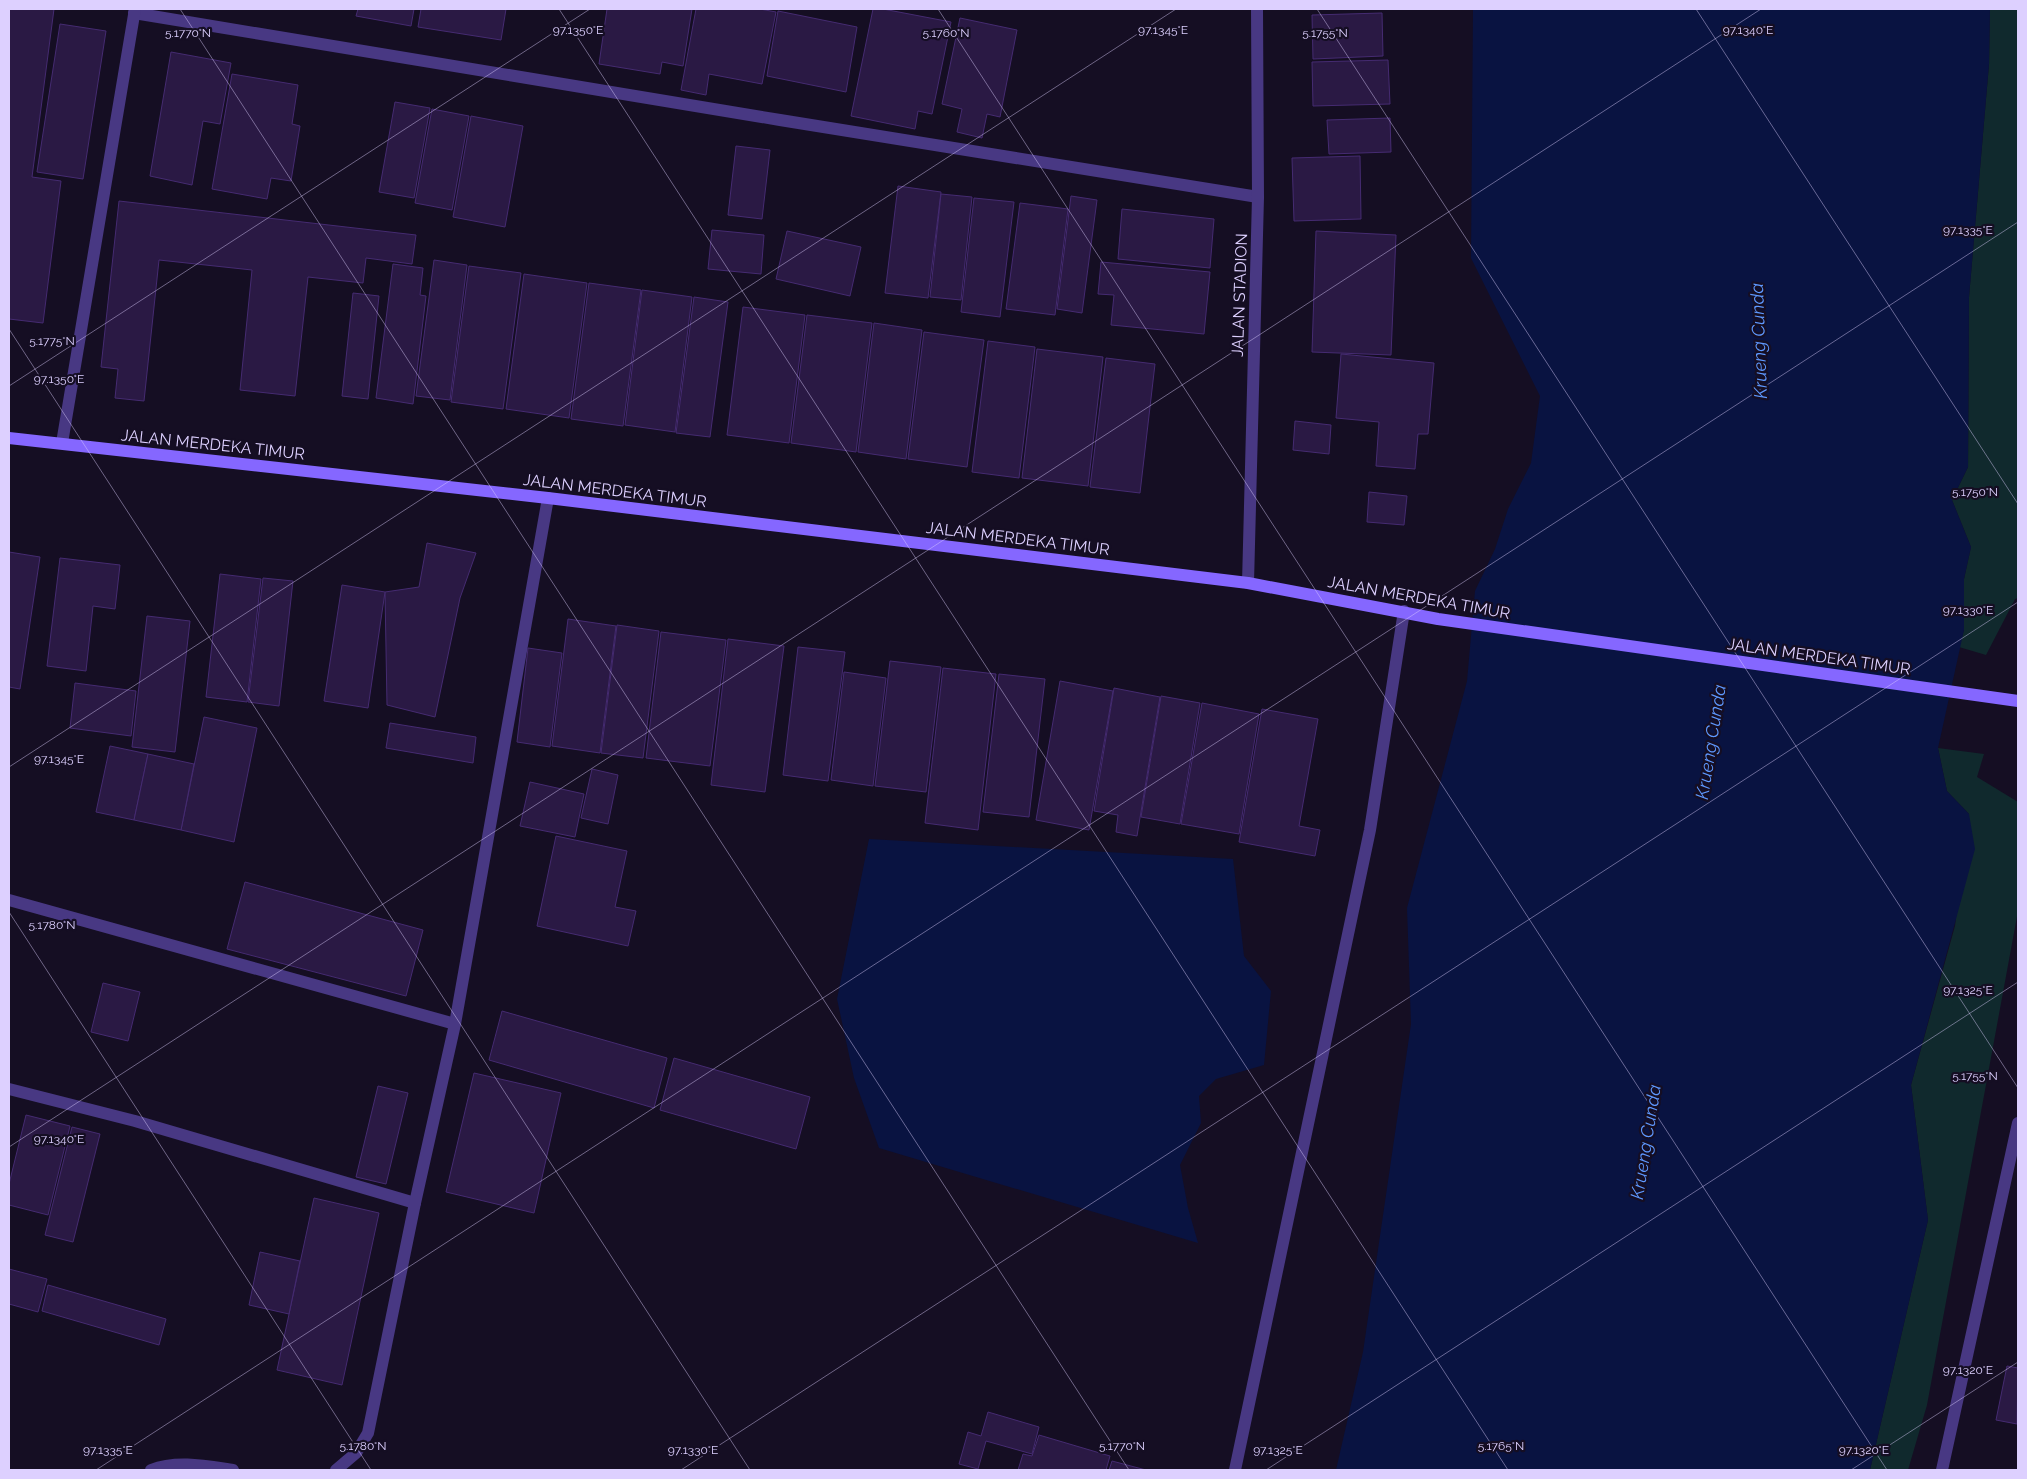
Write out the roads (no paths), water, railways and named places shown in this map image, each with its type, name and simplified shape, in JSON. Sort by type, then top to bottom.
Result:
[{"type":"main road","name":"JALAN MERDEKA TIMUR","points":[[9,438],[548,498],[1248,583],[1438,619],[2016,701]]},
{"type":"street","name":"JALAN STADION","points":[[1248,583],[1258,197],[1258,9]]},
{"type":"street","points":[[62,443],[134,11],[780,120],[1258,197]]},
{"type":"street","points":[[336,1470],[356,1452],[368,1433],[415,1203],[455,1024],[548,498]]},
{"type":"street","points":[[1235,1470],[1370,830],[1404,612]]},
{"type":"street","points":[[9,900],[455,1024]]},
{"type":"street","points":[[9,1089],[134,1121],[415,1203]]},
{"type":"street","points":[[1942,1470],[2018,1123]]},
{"type":"street","points":[[151,1470],[173,1466],[198,1465],[233,1470]]},
{"type":"water","name":"Krueng Cunda","points":[[1473,9],[1990,9],[1989,64],[1969,297],[1968,467],[1952,500],[1971,547],[1964,579],[1964,630],[1938,748],[1947,791],[1969,814],[1975,849],[1911,1085],[1928,1220],[1870,1470],[1336,1470],[1363,1352],[1411,1024],[1407,908],[1467,681],[1475,591],[1495,549],[1508,509],[1531,463],[1540,396],[1471,258]]},
{"type":"water","points":[[869,839],[1233,859],[1244,956],[1271,991],[1264,1065],[1216,1079],[1199,1096],[1201,1123],[1180,1165],[1188,1208],[1198,1243],[879,1148],[854,1078],[837,999]]}]
